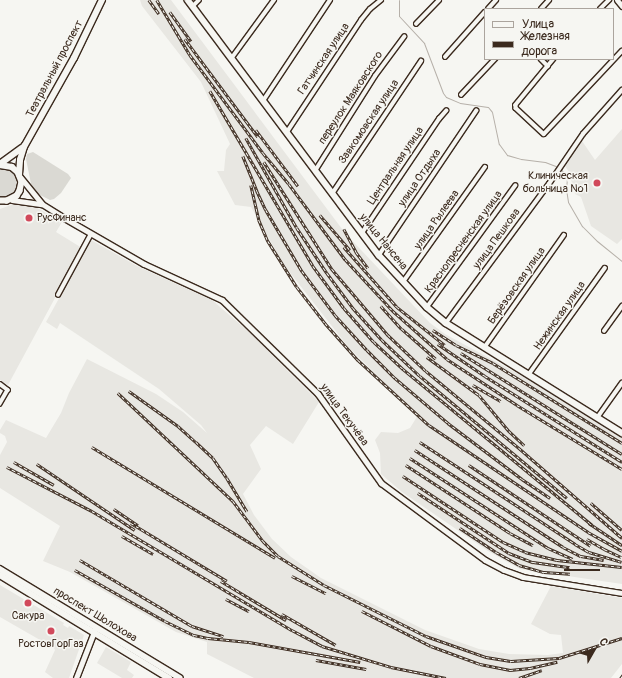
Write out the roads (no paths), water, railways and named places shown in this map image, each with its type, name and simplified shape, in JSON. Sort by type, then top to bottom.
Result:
[{"type":"main road","name":"Театральный проспект","points":[[9,201],[20,191],[20,160],[24,147],[63,78],[102,0]]},
{"type":"main road","name":"улица Нансена","points":[[188,0],[379,255],[427,307],[446,324],[622,433]]},
{"type":"main road","points":[[617,0],[622,6]]},
{"type":"main road","name":"Театральный проспект","points":[[0,165],[24,147]]},
{"type":"main road","points":[[0,165],[12,167],[20,176]]},
{"type":"main road","name":"улица Текучёва","points":[[20,176],[42,204],[144,264],[222,300],[318,394],[381,483],[485,560],[504,570],[523,577],[622,593]]},
{"type":"main road","points":[[0,202],[9,201]]},
{"type":"main road","points":[[0,206],[9,201]]},
{"type":"main road","name":"улица Текучёва","points":[[9,201],[42,204]]},
{"type":"main road","name":"проспект Шолохова","points":[[0,569],[169,678]]},
{"type":"main road","name":"проспект Шолохова","points":[[0,575],[180,678]]},
{"type":"main road","points":[[76,678],[95,630]]},
{"type":"street","points":[[193,6],[199,0]]},
{"type":"street","points":[[231,59],[274,0]]},
{"type":"street","points":[[263,101],[330,0]]},
{"type":"street","name":"Гатчинская улица","points":[[286,132],[361,20],[370,9],[381,0]]},
{"type":"street","points":[[416,24],[439,0]]},
{"type":"street","points":[[489,8],[496,0]]},
{"type":"street","points":[[542,8],[550,0]]},
{"type":"street","points":[[601,8],[609,0]]},
{"type":"street","points":[[445,57],[484,13]]},
{"type":"street","name":"переулок Маяковского","points":[[315,171],[375,76],[404,36]]},
{"type":"street","points":[[614,59],[622,50]]},
{"type":"street","points":[[461,95],[494,60]]},
{"type":"street","points":[[542,60],[548,66]]},
{"type":"street","points":[[553,60],[516,105],[516,108],[544,134],[613,60]]},
{"type":"street","name":"Завкомовская улица","points":[[332,194],[421,61]]},
{"type":"street","name":"улица Пешкова","points":[[446,324],[549,184],[582,134],[622,90]]},
{"type":"street","name":"Центральная улица","points":[[362,233],[439,119],[446,111]]},
{"type":"street","name":"улица Отдыха","points":[[379,255],[476,111]]},
{"type":"street","name":"улица Рылеева","points":[[403,282],[485,167]]},
{"type":"street","name":"Краснопресненская улица","points":[[427,307],[515,186]]},
{"type":"street","points":[[58,295],[91,234]]},
{"type":"street","name":"Берёзовская улица","points":[[484,348],[564,235]]},
{"type":"street","name":"Нежинская улица","points":[[529,374],[605,268]]},
{"type":"street","points":[[604,331],[621,308]]},
{"type":"street","points":[[597,418],[622,383]]},
{"type":"street","points":[[0,384],[8,390],[0,404]]},
{"type":"street","points":[[618,388],[622,391]]},
{"type":"waterway","points":[[399,0],[399,16],[424,43],[443,93],[446,97],[460,103],[488,107],[492,112],[499,144],[507,155],[521,159],[545,162],[558,167]]},
{"type":"waterway","points":[[561,169],[567,178],[566,189],[568,202],[582,226],[597,241],[622,261]]},
{"type":"tram line","points":[[619,678],[622,674]]},
{"type":"railway","points":[[149,0],[159,14]]},
{"type":"railway","points":[[157,0],[190,55],[263,153],[289,184],[345,259],[393,311],[447,359],[517,405],[622,469]]},
{"type":"railway","points":[[170,12],[191,41]]},
{"type":"railway","points":[[185,39],[258,137]]},
{"type":"railway","points":[[210,91],[313,266],[344,308],[374,342],[403,369],[592,525]]},
{"type":"railway","points":[[256,130],[298,186]]},
{"type":"railway","points":[[246,138],[297,228],[327,273],[353,308],[382,340],[420,376],[567,498]]},
{"type":"railway","points":[[243,156],[266,210],[302,271],[335,315],[395,378],[448,423],[522,479],[550,498]]},
{"type":"railway","points":[[264,162],[332,269],[388,335],[426,371],[519,448],[622,538]]},
{"type":"railway","points":[[251,185],[259,220],[268,241],[297,287],[325,323],[358,360],[429,425],[588,532],[622,551]]},
{"type":"railway","points":[[320,215],[350,250]]},
{"type":"railway","points":[[344,229],[356,252],[368,268]]},
{"type":"railway","points":[[344,247],[397,307],[445,345]]},
{"type":"railway","points":[[381,306],[402,329],[436,359]]},
{"type":"railway","points":[[433,330],[456,345],[493,363],[622,443]]},
{"type":"railway","points":[[438,344],[485,376],[622,462]]},
{"type":"railway","points":[[461,353],[622,454]]},
{"type":"railway","points":[[427,357],[479,395],[509,431],[524,445]]},
{"type":"railway","points":[[473,385],[501,401]]},
{"type":"railway","points":[[129,391],[178,426],[213,458],[247,511]]},
{"type":"railway","points":[[118,393],[233,501],[263,541],[278,556],[324,585],[426,636],[486,657],[511,661],[559,658],[622,638]]},
{"type":"railway","points":[[420,442],[575,544],[589,552],[622,562]]},
{"type":"railway","points":[[92,447],[275,558]]},
{"type":"railway","points":[[415,450],[563,547],[581,556],[604,560]]},
{"type":"railway","points":[[410,458],[548,548],[573,559]]},
{"type":"railway","points":[[14,462],[54,485]]},
{"type":"railway","points":[[37,464],[135,530]]},
{"type":"railway","points":[[406,465],[510,533],[533,545]]},
{"type":"railway","points":[[469,465],[591,546]]},
{"type":"railway","points":[[7,467],[92,511],[292,630],[322,646],[391,667],[446,678]]},
{"type":"railway","points":[[403,476],[503,542],[525,552],[557,560],[622,567]]},
{"type":"railway","points":[[418,493],[509,553],[533,562],[570,567]]},
{"type":"railway","points":[[591,503],[622,530]]},
{"type":"railway","points":[[114,509],[138,525]]},
{"type":"railway","points":[[131,523],[227,581]]},
{"type":"railway","points":[[589,523],[622,545]]},
{"type":"railway","points":[[460,528],[496,552],[519,565],[544,572],[570,574]]},
{"type":"railway","points":[[122,536],[153,554]]},
{"type":"railway","points":[[587,539],[621,557]]},
{"type":"railway","points":[[80,560],[192,626],[223,636]]},
{"type":"railway","points":[[75,570],[165,621],[194,635],[208,638],[249,642],[360,662]]},
{"type":"railway","points":[[564,570],[600,570]]},
{"type":"railway","points":[[292,576],[326,593]]},
{"type":"railway","points":[[221,581],[286,620]]},
{"type":"railway","points":[[226,599],[249,611]]},
{"type":"railway","points":[[362,611],[431,646],[480,664],[510,670],[530,668],[557,662]]},
{"type":"railway","points":[[282,614],[336,645]]},
{"type":"railway","points":[[316,660],[366,669]]},
{"type":"railway","points":[[519,678],[542,670]]},
{"type":"place","name":"Клиническая больница №1","points":[[597,183]]},
{"type":"place","name":"РусФинанс","points":[[29,218]]},
{"type":"place","name":"Сакура","points":[[28,603]]},
{"type":"place","name":"РостовГорГаз","points":[[51,631]]}]
